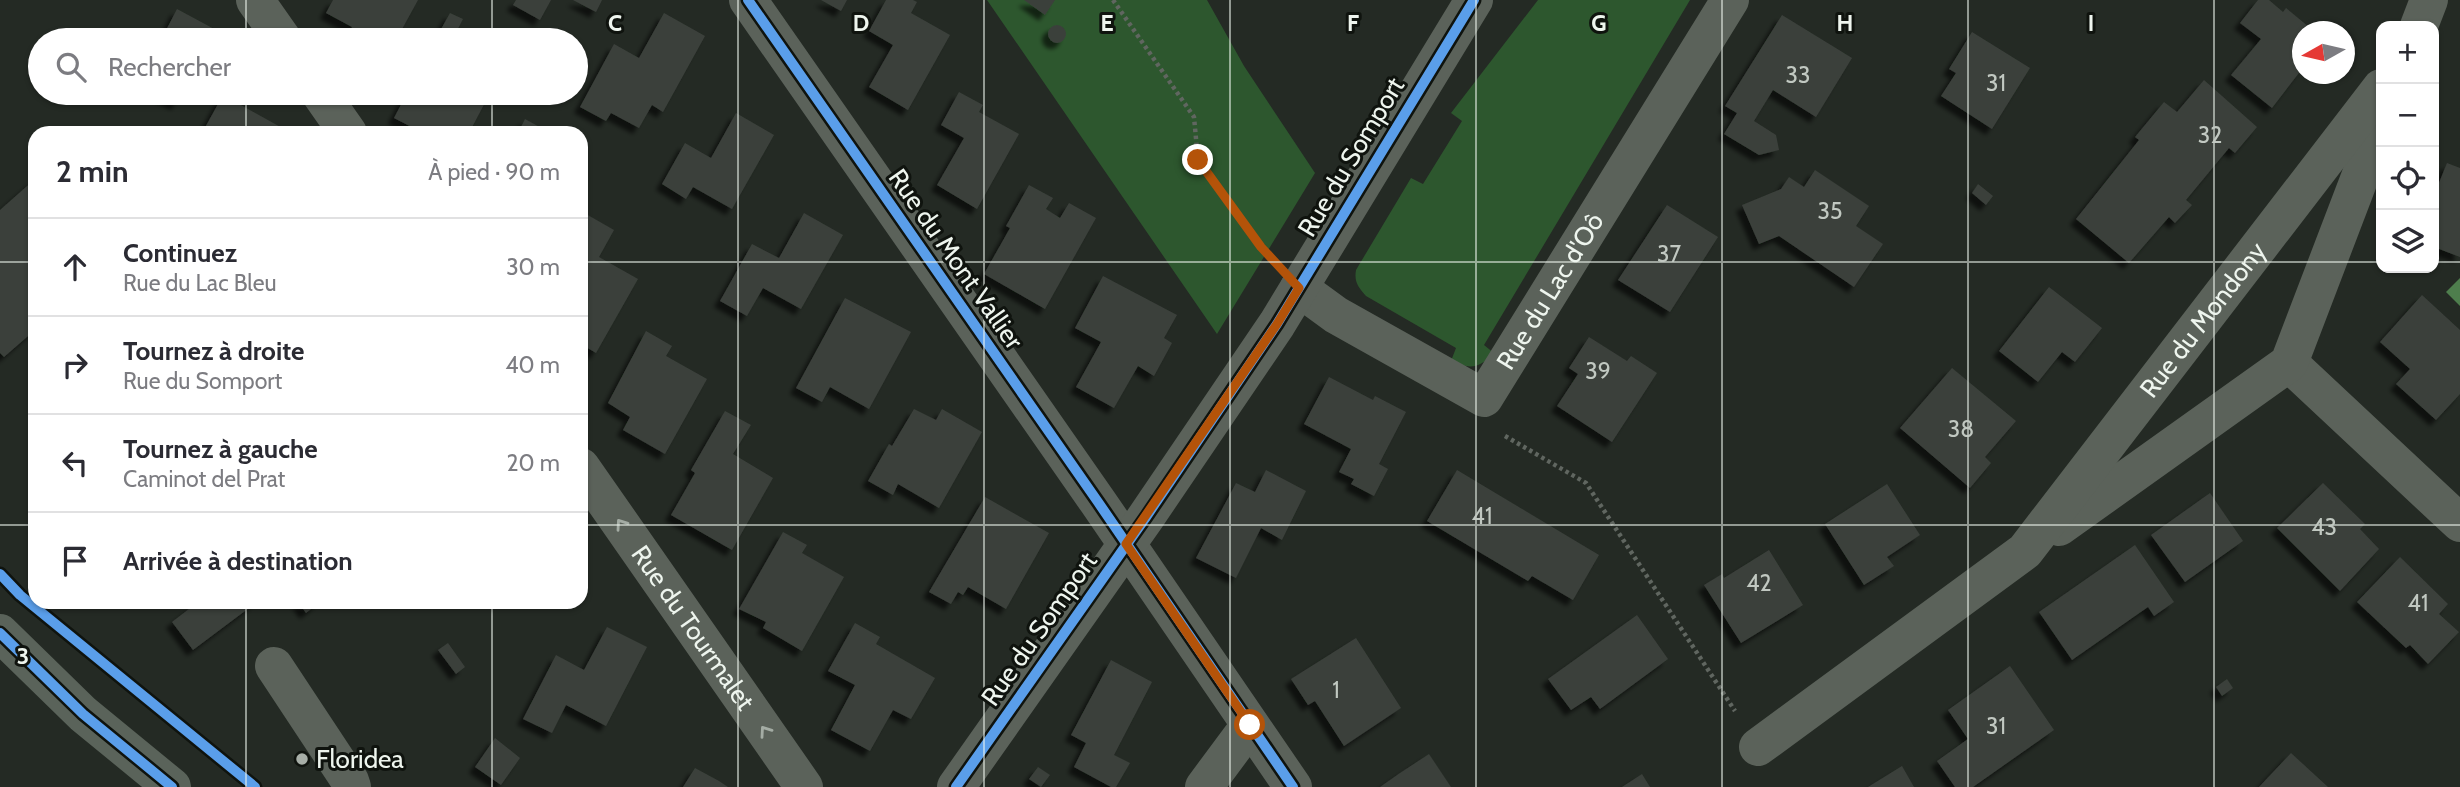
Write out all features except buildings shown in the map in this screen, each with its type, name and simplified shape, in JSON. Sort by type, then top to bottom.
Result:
[{"type":"main road","points":[[0,633],[83,714],[172,787]]},
{"type":"street","points":[[255,0],[275,28]]},
{"type":"street","name":"Rue du Mont Vallier","points":[[748,0],[1293,787]]},
{"type":"street","name":"Rue du Somport","points":[[957,787],[1277,324],[1474,0]]},
{"type":"street","name":"Rue du Lac d'Oô","points":[[1299,288],[1336,315],[1484,398],[1730,0]]},
{"type":"street","points":[[2420,21],[2429,0]]},
{"type":"street","name":"Rue du Mondony","points":[[2025,551],[2376,95]]},
{"type":"street","points":[[328,105],[343,126]]},
{"type":"street","points":[[2376,135],[2289,363],[2460,523]]},
{"type":"street","name":"Rue du Mondony","points":[[1758,747],[2025,551],[2289,363]]},
{"type":"street","name":"Rue du Tourmalet","points":[[588,477],[804,787]]},
{"type":"street","points":[[274,666],[352,787]]},
{"type":"street","points":[[1204,787],[1250,725]]},
{"type":"path","points":[[1113,0],[1194,117],[1198,160],[1261,247],[1299,288]]},
{"type":"path","points":[[1484,398],[1480,422],[1586,483],[1758,747]]},
{"type":"shaded area","points":[[987,0],[1207,0],[1244,66],[1315,173],[1217,334]]},
{"type":"shaded area","points":[[1538,0],[1690,0],[1484,345],[1495,354],[1479,365],[1464,366],[1451,361],[1456,348],[1366,296],[1357,284],[1356,270],[1411,178],[1423,184],[1462,121],[1451,113]]},
{"type":"shaded area","points":[[2460,278],[2460,306],[2446,292]]},
{"type":"cycle path","points":[[748,0],[1293,787]]},
{"type":"cycle path","points":[[956,787],[1146,517],[1277,324],[1474,0]]},
{"type":"cycle path","points":[[0,574],[28,602]]},
{"type":"cycle path","points":[[37,609],[255,787]]},
{"type":"cycle path","points":[[0,633],[83,714],[172,787]]},
{"type":"place","name":"Floridea","points":[[302,759]]},
{"type":"route","points":[[1198,160],[1261,247],[1299,288],[1126,544],[1250,725]]}]
